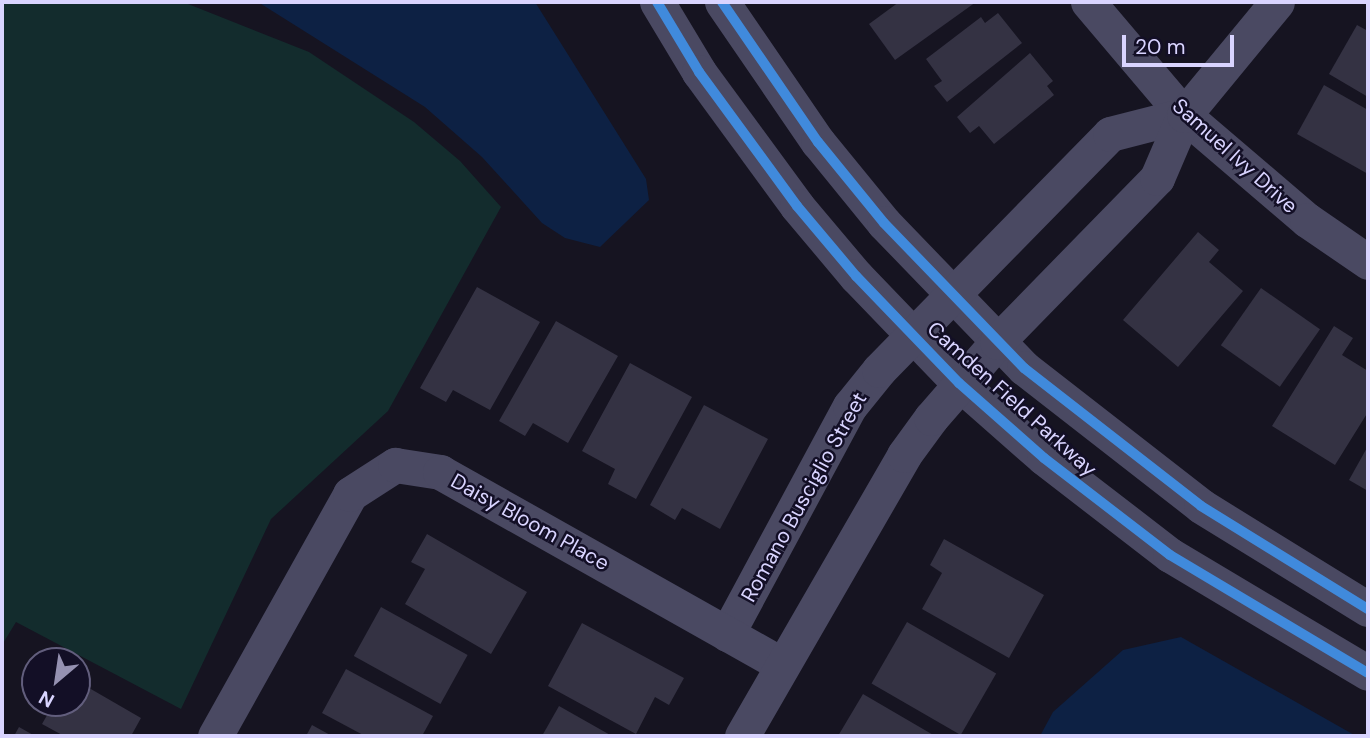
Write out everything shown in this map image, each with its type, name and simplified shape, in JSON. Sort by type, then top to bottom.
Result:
[{"type":"street","name":"Camden Field Parkway","points":[[657,2],[744,137],[856,276],[959,383],[1044,458],[1170,555],[1368,673]]},
{"type":"street","name":"Camden Field Parkway","points":[[722,2],[818,142],[951,297],[997,342],[1164,480],[1245,536],[1368,609]]},
{"type":"street","name":"Samuel Ivy Drive","points":[[1088,2],[1184,115],[1307,220],[1368,262]]},
{"type":"street","points":[[742,736],[904,454],[959,383],[1157,178],[1184,115],[1277,2]]},
{"type":"street","name":"Romano Busciglio Street","points":[[727,634],[850,406],[912,336],[1110,135],[1184,115]]},
{"type":"street","name":"Daisy Bloom Place","points":[[215,736],[350,494],[396,466],[440,472],[727,634]]},
{"type":"street","points":[[727,634],[782,665]]},
{"type":"green space","points":[[2,2],[183,2],[309,52],[414,122],[460,161],[501,207],[388,411],[271,519],[181,709],[91,662],[91,647],[63,647],[16,622],[2,645]]},
{"type":"water","points":[[258,2],[535,2],[646,179],[649,200],[600,247],[565,238],[542,223],[482,157],[425,107]]},
{"type":"water","points":[[1181,637],[1356,736],[1040,736],[1053,712],[1123,650]]},
{"type":"building","points":[[899,2],[976,2],[895,60],[869,24]]},
{"type":"building","points":[[998,13],[1022,43],[947,102],[934,86],[942,81],[926,59],[981,17],[985,23]]},
{"type":"building","points":[[1357,25],[1368,31],[1368,97],[1329,74]]},
{"type":"building","points":[[1030,53],[1053,81],[1047,86],[1054,95],[994,144],[979,126],[970,133],[957,117]]},
{"type":"building","points":[[1324,85],[1368,110],[1368,174],[1297,134]]},
{"type":"building","points":[[1198,232],[1219,250],[1209,262],[1243,291],[1178,367],[1123,320]]},
{"type":"building","points":[[477,287],[540,322],[490,410],[453,390],[446,402],[420,388]]},
{"type":"building","points":[[1261,288],[1320,329],[1280,387],[1221,345]]},
{"type":"building","points":[[556,321],[618,356],[568,443],[533,423],[525,436],[499,421]]},
{"type":"building","points":[[1334,326],[1353,338],[1342,355],[1368,371],[1368,412],[1335,465],[1272,426]]},
{"type":"building","points":[[630,363],[692,397],[636,499],[608,484],[615,469],[582,451]]},
{"type":"building","points":[[704,405],[768,439],[720,529],[682,508],[675,520],[650,505]]},
{"type":"building","points":[[1368,446],[1368,491],[1349,480]]},
{"type":"building","points":[[427,534],[527,592],[491,654],[405,604],[425,569],[411,562]]},
{"type":"building","points":[[944,539],[1044,595],[1009,658],[922,609],[942,573],[930,565]]},
{"type":"building","points":[[381,607],[468,655],[440,704],[354,656]]},
{"type":"building","points":[[907,622],[996,674],[961,735],[872,683]]},
{"type":"building","points":[[582,623],[684,678],[669,705],[655,697],[636,734],[548,686]]},
{"type":"building","points":[[346,669],[433,716],[422,736],[365,736],[322,713]]},
{"type":"building","points":[[91,689],[141,718],[131,736],[64,736],[42,724],[46,717],[91,717]]},
{"type":"building","points":[[863,694],[935,736],[838,736]]},
{"type":"building","points":[[559,706],[612,736],[542,736]]},
{"type":"building","points":[[312,725],[332,736],[306,736]]},
{"type":"building","points":[[19,727],[35,736],[14,736]]},
{"type":"cycle path","points":[[657,2],[699,72],[797,206],[856,276],[959,383],[1044,458],[1170,555],[1368,673]]},
{"type":"cycle path","points":[[722,2],[818,142],[884,223],[1024,368],[1201,506],[1368,609]]}]
